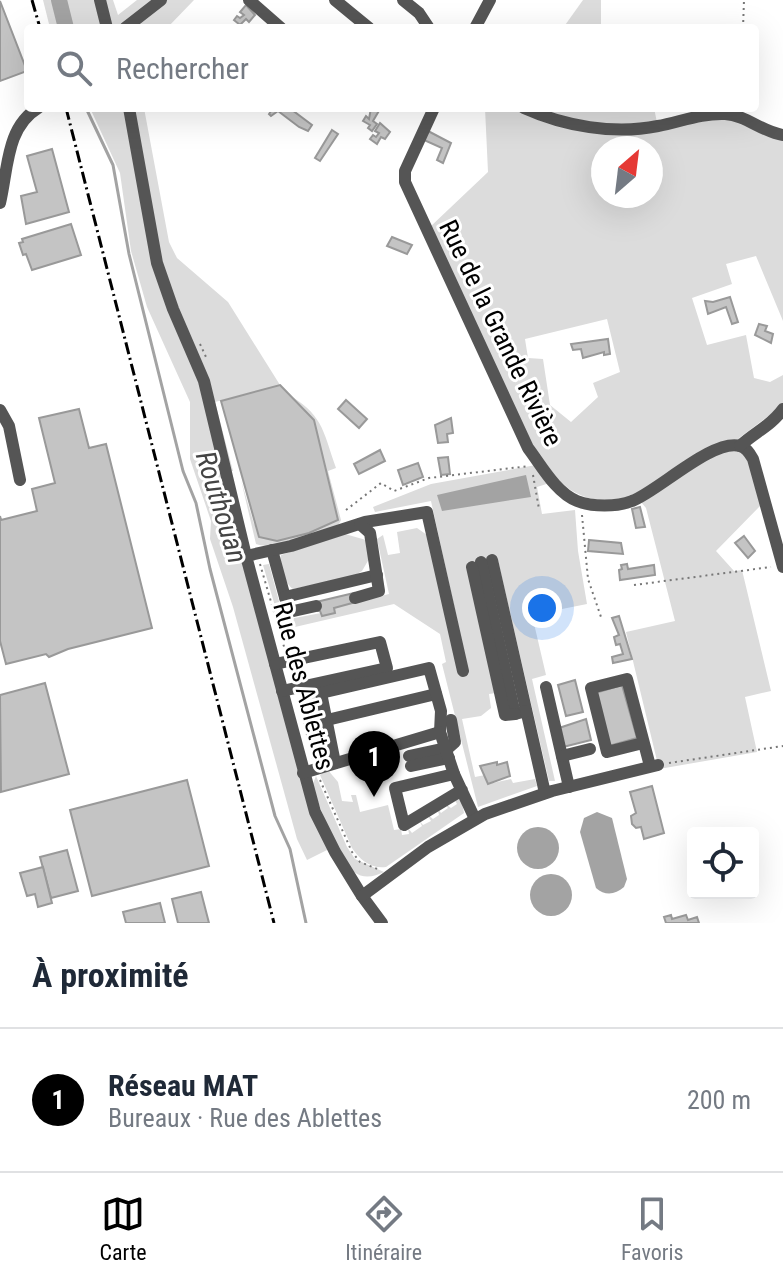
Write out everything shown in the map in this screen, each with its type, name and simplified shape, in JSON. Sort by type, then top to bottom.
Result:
[{"type":"street","points":[[100,0],[106,24]]},
{"type":"street","points":[[130,24],[161,0]]},
{"type":"street","points":[[335,0],[364,24]]},
{"type":"street","points":[[403,0],[419,13],[426,24]]},
{"type":"street","points":[[477,24],[490,0]]},
{"type":"street","points":[[254,1],[277,24]]},
{"type":"street","points":[[0,203],[12,142],[23,120],[33,112]]},
{"type":"street","name":"Rue des Ablettes","points":[[127,112],[157,263],[204,381],[233,476],[246,556],[315,812],[362,896],[382,923]]},
{"type":"street","name":"Rue de la Grande Rivière","points":[[432,112],[405,171],[405,182],[528,448],[558,487],[580,502]]},
{"type":"street","points":[[535,112],[564,123],[620,129],[729,114],[770,133],[783,135]]},
{"type":"street","points":[[740,446],[773,423],[783,409]]},
{"type":"street","points":[[0,410],[9,426],[20,480]]},
{"type":"street","points":[[580,502],[614,505],[630,502],[689,463],[725,448],[740,446],[748,450],[753,459],[783,567]]},
{"type":"street","points":[[246,556],[363,523],[427,512],[463,671]]},
{"type":"street","points":[[355,598],[379,591],[370,533],[363,523]]},
{"type":"street","points":[[272,550],[289,612],[316,606]]},
{"type":"street","points":[[521,712],[505,715],[482,563],[545,793]]},
{"type":"street","points":[[285,597],[377,575]]},
{"type":"street","points":[[275,664],[380,642],[387,668],[282,691]]},
{"type":"street","points":[[335,763],[321,693],[429,668],[441,711],[440,732],[454,774],[475,819]]},
{"type":"street","points":[[362,896],[428,847],[475,819],[545,793],[654,766],[643,743],[627,679],[591,688],[607,752],[643,743]]},
{"type":"street","points":[[546,687],[569,787]]},
{"type":"street","points":[[327,720],[443,688],[447,706]]},
{"type":"street","points":[[410,761],[447,752],[455,742],[451,720]]},
{"type":"street","points":[[303,773],[440,732]]},
{"type":"street","points":[[562,756],[590,749]]},
{"type":"street","points":[[454,774],[395,788],[404,825],[462,790]]},
{"type":"path","points":[[743,24],[744,0]]},
{"type":"path","points":[[528,448],[539,509]]},
{"type":"path","points":[[346,510],[381,483],[394,491],[429,478],[531,466]]},
{"type":"path","points":[[580,502],[588,579],[601,617]]},
{"type":"path","points":[[634,585],[783,567]]},
{"type":"path","points":[[654,766],[783,746]]},
{"type":"shaded area","points":[[43,0],[113,0],[118,15],[137,0],[194,0],[171,24],[49,24]]},
{"type":"shaded area","points":[[583,0],[601,0],[601,24],[566,24]]},
{"type":"shaded area","points":[[92,112],[145,112],[169,242],[177,258],[228,302],[280,385],[215,402],[233,471],[206,403],[329,849],[307,860],[297,839],[233,607],[210,539],[211,521],[190,459],[190,402],[147,307],[131,251],[120,173]]},
{"type":"shaded area","points":[[485,112],[655,112],[659,132],[691,120],[725,117],[783,131],[783,321],[756,256],[726,264],[732,284],[692,298],[707,345],[746,335],[754,378],[770,382],[783,375],[783,405],[739,438],[761,505],[716,551],[734,571],[742,570],[771,691],[745,697],[757,752],[659,769],[626,632],[675,621],[646,508],[636,496],[615,500],[585,497],[559,480],[537,487],[542,514],[575,510],[587,604],[532,615],[546,675],[532,679],[555,781],[549,781],[497,556],[467,563],[496,693],[489,694],[491,708],[481,716],[462,719],[475,777],[485,775],[488,784],[511,779],[513,783],[535,779],[537,786],[478,807],[442,664],[446,662],[440,634],[394,604],[282,630],[263,565],[269,564],[284,620],[321,613],[322,616],[334,613],[334,608],[389,594],[377,539],[383,535],[388,555],[400,553],[397,532],[417,528],[427,535],[459,676],[469,674],[431,501],[375,512],[373,507],[431,484],[536,465],[430,227],[488,172]],"holes":[[[607,319],[620,372],[593,383],[598,397],[571,422],[550,405],[543,359],[528,358],[525,339]]]},
{"type":"shaded area","points":[[284,392],[314,415],[324,432],[336,468],[328,471],[341,520],[339,524],[299,541],[266,546],[256,544],[241,480],[254,524],[264,530]]},
{"type":"shaded area","points":[[526,475],[531,497],[442,511],[437,495]]},
{"type":"shaded area","points":[[345,534],[366,540],[369,559],[362,571],[354,576],[293,589],[290,587],[281,569],[281,555]]},
{"type":"shaded area","points":[[318,688],[328,759],[316,762],[299,691]]},
{"type":"shaded area","points":[[327,769],[338,782],[342,801],[353,802],[351,795],[356,795],[360,812],[388,805],[394,830],[401,829],[402,835],[409,834],[408,828],[412,833],[422,826],[419,820],[423,825],[431,821],[427,814],[433,819],[439,815],[437,807],[441,813],[448,808],[444,803],[451,808],[457,804],[453,797],[461,798],[464,813],[386,867],[375,867],[362,860],[352,848],[320,775]]},
{"type":"shaded area","points":[[316,776],[355,859],[384,872],[365,876],[348,866],[330,832],[312,786]]},
{"type":"shaded area","points":[[597,812],[612,818],[627,879],[624,887],[614,893],[596,888],[580,832],[584,818]]},
{"type":"shaded area","points":[[538,827],[553,833],[559,848],[553,863],[538,869],[523,863],[517,848],[523,833]]},
{"type":"shaded area","points":[[551,874],[566,880],[572,895],[566,910],[551,916],[536,910],[530,895],[536,880]]},
{"type":"building","points":[[0,1],[24,63],[24,72],[0,81]]},
{"type":"building","points":[[246,5],[255,15],[249,22],[246,19],[239,24],[234,20],[244,15],[240,12]]},
{"type":"building","points":[[279,112],[295,112],[312,125],[308,131]]},
{"type":"building","points":[[370,112],[378,112],[373,121],[377,124],[372,131],[368,128],[370,125],[363,121],[366,116],[369,119]]},
{"type":"building","points":[[380,123],[390,132],[385,139],[381,137],[377,144],[370,139],[379,133],[375,131]]},
{"type":"building","points":[[332,130],[338,134],[320,161],[315,158]]},
{"type":"building","points":[[428,131],[451,143],[443,163],[437,160],[442,148],[424,140]]},
{"type":"building","points":[[52,149],[69,212],[26,224],[21,196],[37,192],[27,156]]},
{"type":"building","points":[[71,224],[81,255],[32,270],[19,243],[23,242],[22,239]]},
{"type":"building","points":[[392,237],[412,245],[407,254],[387,246]]},
{"type":"building","points":[[730,297],[738,322],[732,324],[726,307],[708,314],[705,301]]},
{"type":"building","points":[[759,324],[767,326],[765,331],[773,334],[771,343],[755,335]]},
{"type":"building","points":[[608,339],[610,354],[604,355],[604,352],[583,358],[581,349],[573,350],[571,344]]},
{"type":"building","points":[[280,385],[314,420],[338,520],[309,533],[277,541],[259,537],[221,401]]},
{"type":"building","points":[[346,400],[367,419],[359,428],[338,409]]},
{"type":"building","points":[[79,409],[89,448],[106,444],[152,628],[68,649],[49,657],[46,654],[6,664],[0,641],[0,516],[1,520],[37,511],[32,489],[55,483],[39,418]]},
{"type":"building","points":[[451,418],[453,433],[447,434],[448,442],[438,443],[435,425]]},
{"type":"building","points":[[380,450],[385,461],[359,474],[354,464]]},
{"type":"building","points":[[448,457],[450,474],[441,475],[438,458]]},
{"type":"building","points":[[418,463],[423,477],[403,485],[398,470]]},
{"type":"building","points":[[640,507],[645,527],[636,528],[632,509]]},
{"type":"building","points":[[744,536],[755,551],[748,558],[735,543]]},
{"type":"building","points":[[589,540],[621,543],[623,554],[588,551]]},
{"type":"building","points":[[627,564],[628,569],[654,565],[655,575],[620,580],[621,565]]},
{"type":"building","points":[[354,593],[356,602],[334,608],[335,613],[322,616],[318,611],[316,602]]},
{"type":"building","points":[[619,616],[632,659],[613,663],[612,657],[623,654],[620,644],[616,645],[614,637],[619,635],[612,618]]},
{"type":"building","points":[[575,680],[583,712],[566,716],[558,685]]},
{"type":"building","points":[[45,683],[69,774],[1,792],[0,695]]},
{"type":"building","points":[[622,685],[637,738],[609,746],[595,693]]},
{"type":"building","points":[[586,719],[591,740],[563,747],[559,728]]},
{"type":"building","points":[[497,762],[497,765],[507,762],[510,776],[488,784],[480,766]]},
{"type":"building","points":[[187,780],[209,866],[92,896],[70,810]]},
{"type":"building","points":[[652,786],[664,833],[644,839],[641,827],[636,828],[632,824],[631,816],[636,813],[630,792]]},
{"type":"building","points":[[67,850],[78,891],[51,898],[40,857]]},
{"type":"building","points":[[43,867],[52,903],[38,907],[35,894],[27,896],[20,873]]},
{"type":"building","points":[[201,892],[209,923],[178,923],[172,899]]},
{"type":"building","points":[[160,903],[165,923],[126,923],[123,912]]},
{"type":"building","points":[[671,915],[672,919],[686,915],[688,920],[697,917],[699,923],[666,923],[664,917]]},
{"type":"waterway","name":"Routhouan","points":[[59,0],[65,24]]},
{"type":"waterway","name":"Routhouan","points":[[88,112],[113,165],[129,254],[183,471],[196,503],[210,569],[275,816],[290,849],[306,923]]},
{"type":"railway","points":[[32,0],[39,24]]},
{"type":"railway","points":[[67,112],[274,923]]},
{"type":"place","name":"Réseau MAT","points":[[374,797]]}]
